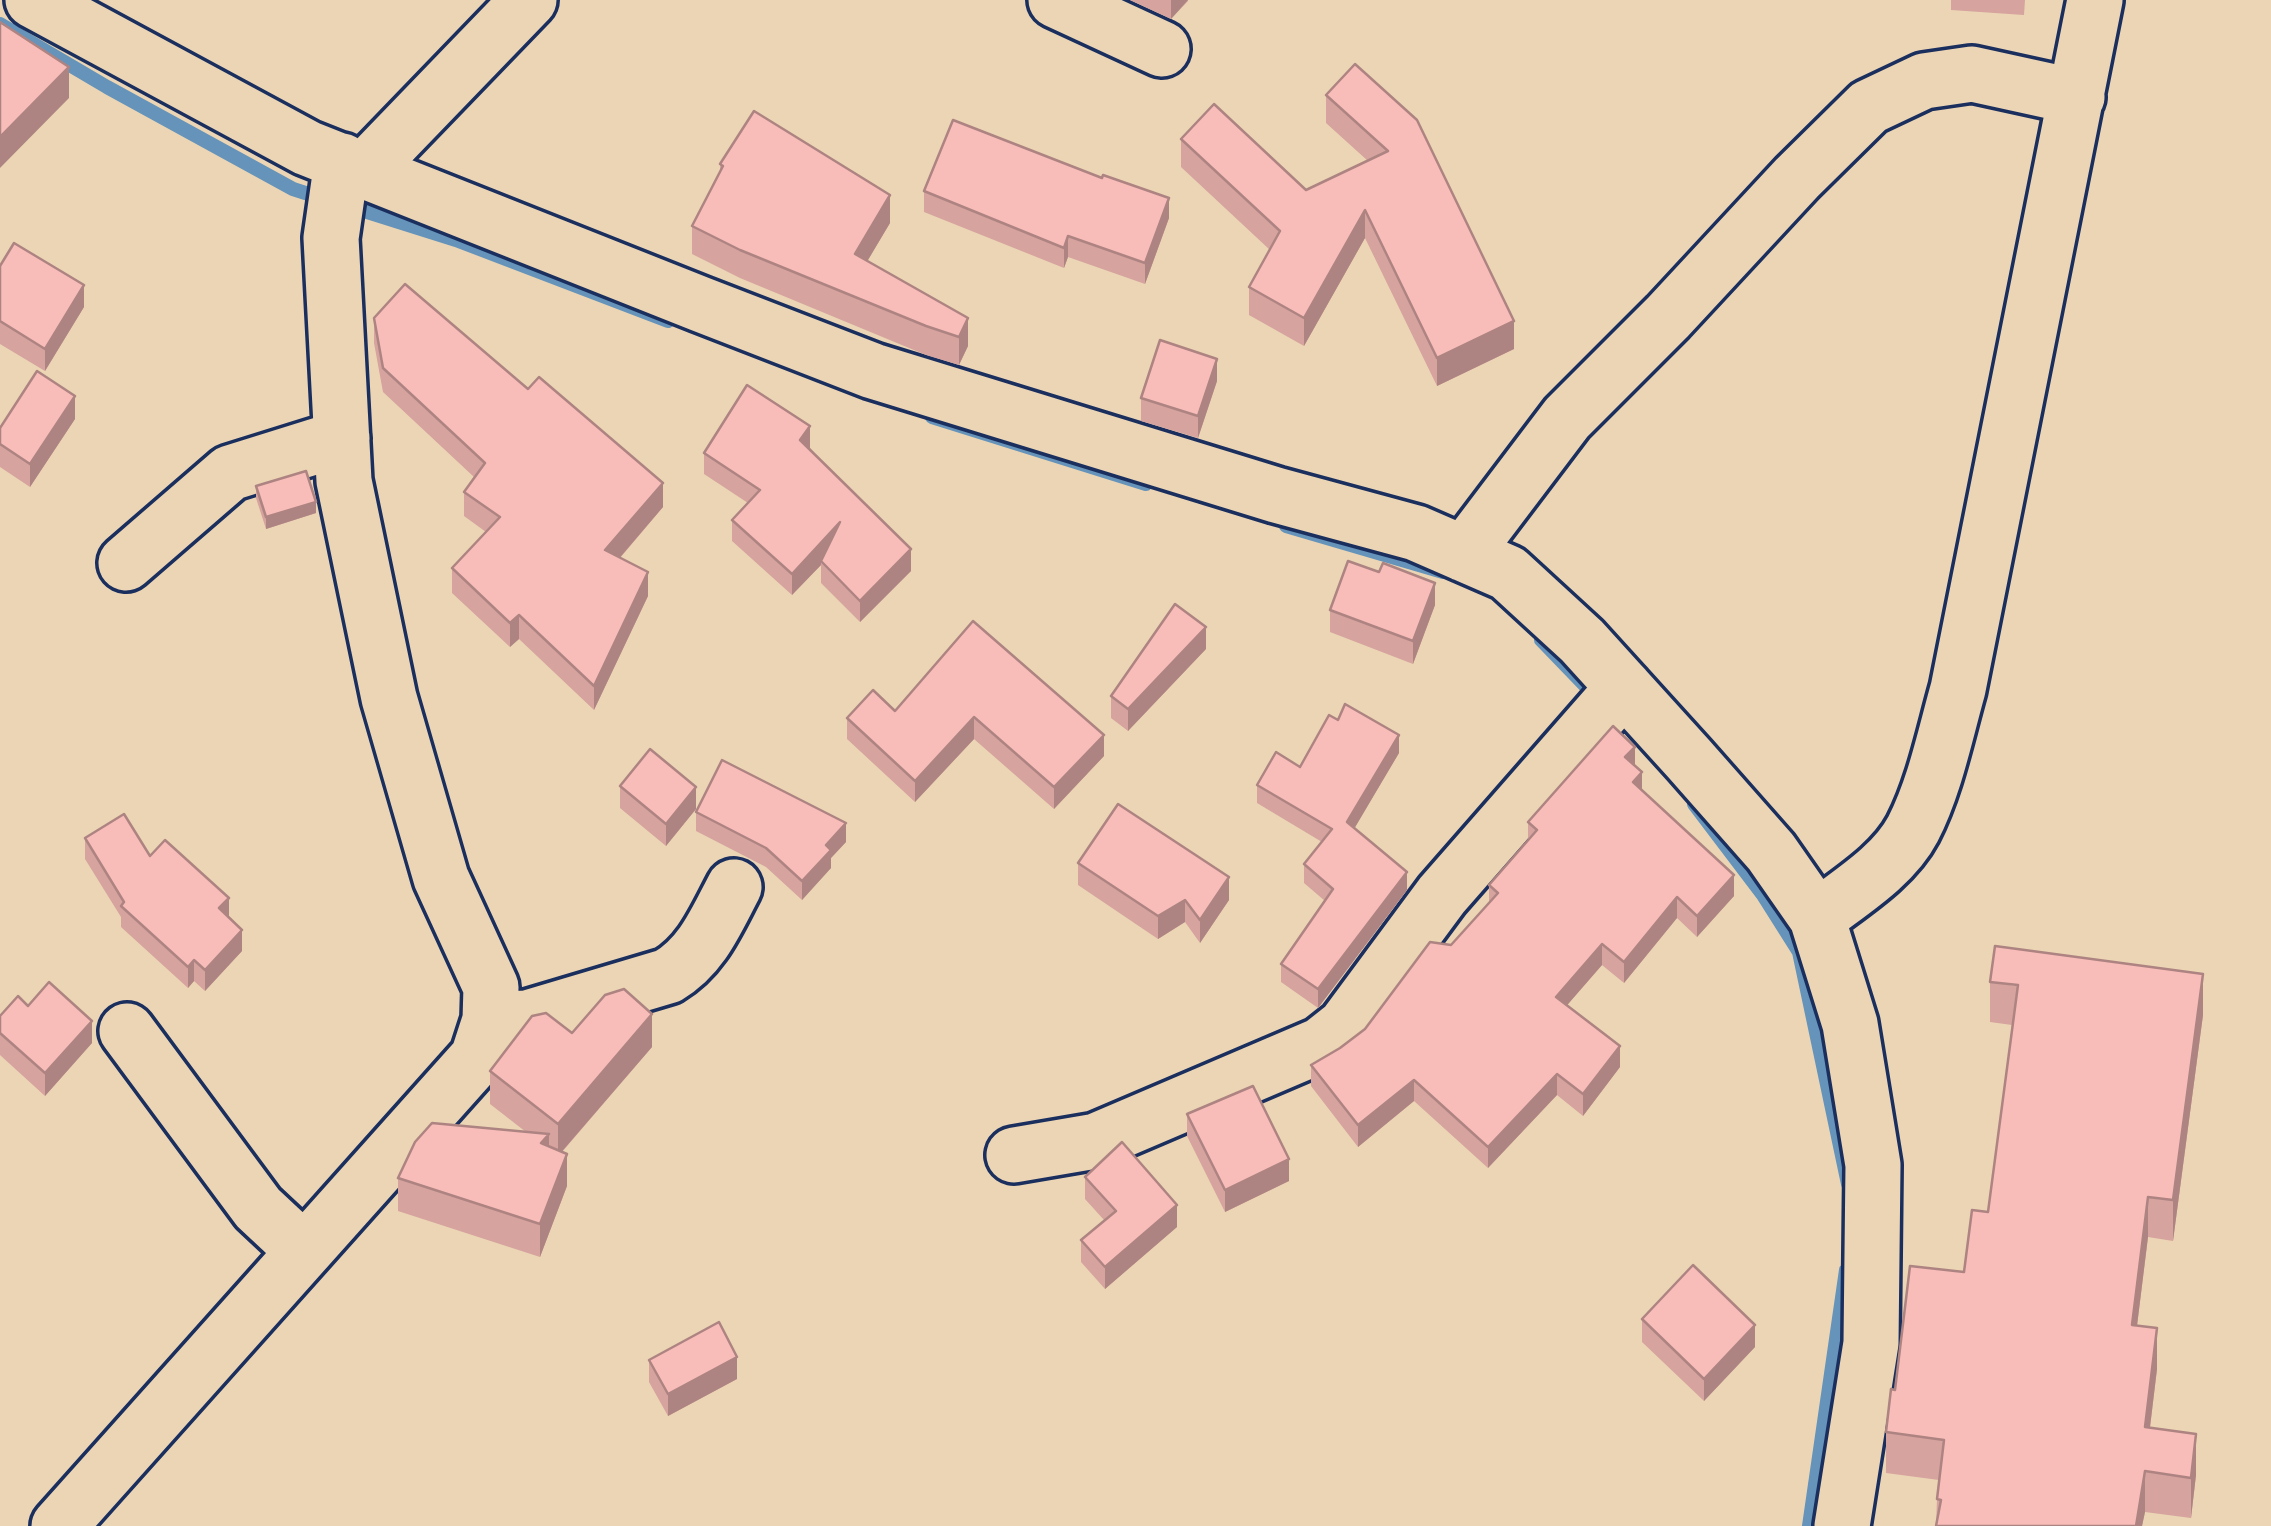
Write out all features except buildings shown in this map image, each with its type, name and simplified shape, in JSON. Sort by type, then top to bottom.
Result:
[{"type":"street","points":[[33,0],[348,170],[874,371],[1276,495],[1416,533],[1508,573],[1582,641],[1612,701],[1771,852],[1816,918],[1850,1024],[1873,1165],[1872,1343],[1842,1526]]},
{"type":"street","points":[[59,1526],[478,1057],[490,1020],[492,987],[441,878],[389,698],[344,482],[331,238],[348,170],[528,0]]},
{"type":"street","points":[[1056,0],[1162,50]]},
{"type":"street","points":[[1816,918],[1881,868],[1912,832],[1933,777],[1958,689],[2095,0]]},
{"type":"street","points":[[1464,554],[1567,418],[1869,107],[1924,81],[1972,74],[2076,97]]},
{"type":"street","points":[[126,563],[230,474],[342,438]]},
{"type":"street","points":[[1014,1155],[1096,1140],[1321,1045],[1344,1026],[1442,896],[1612,701]]},
{"type":"street","points":[[490,1020],[527,1018],[668,976],[684,967],[700,950],[734,888]]},
{"type":"street","points":[[127,1031],[258,1208],[304,1251]]},
{"type":"waterway","points":[[0,24],[293,189],[324,199]]},
{"type":"waterway","points":[[345,205],[456,240],[668,321]]},
{"type":"waterway","points":[[932,417],[1146,484]]},
{"type":"waterway","points":[[1286,526],[1443,572]]},
{"type":"waterway","points":[[1541,640],[1595,696]]},
{"type":"waterway","points":[[1694,804],[1763,895],[1799,952],[1848,1184]]},
{"type":"waterway","points":[[1809,1526],[1846,1270]]}]
